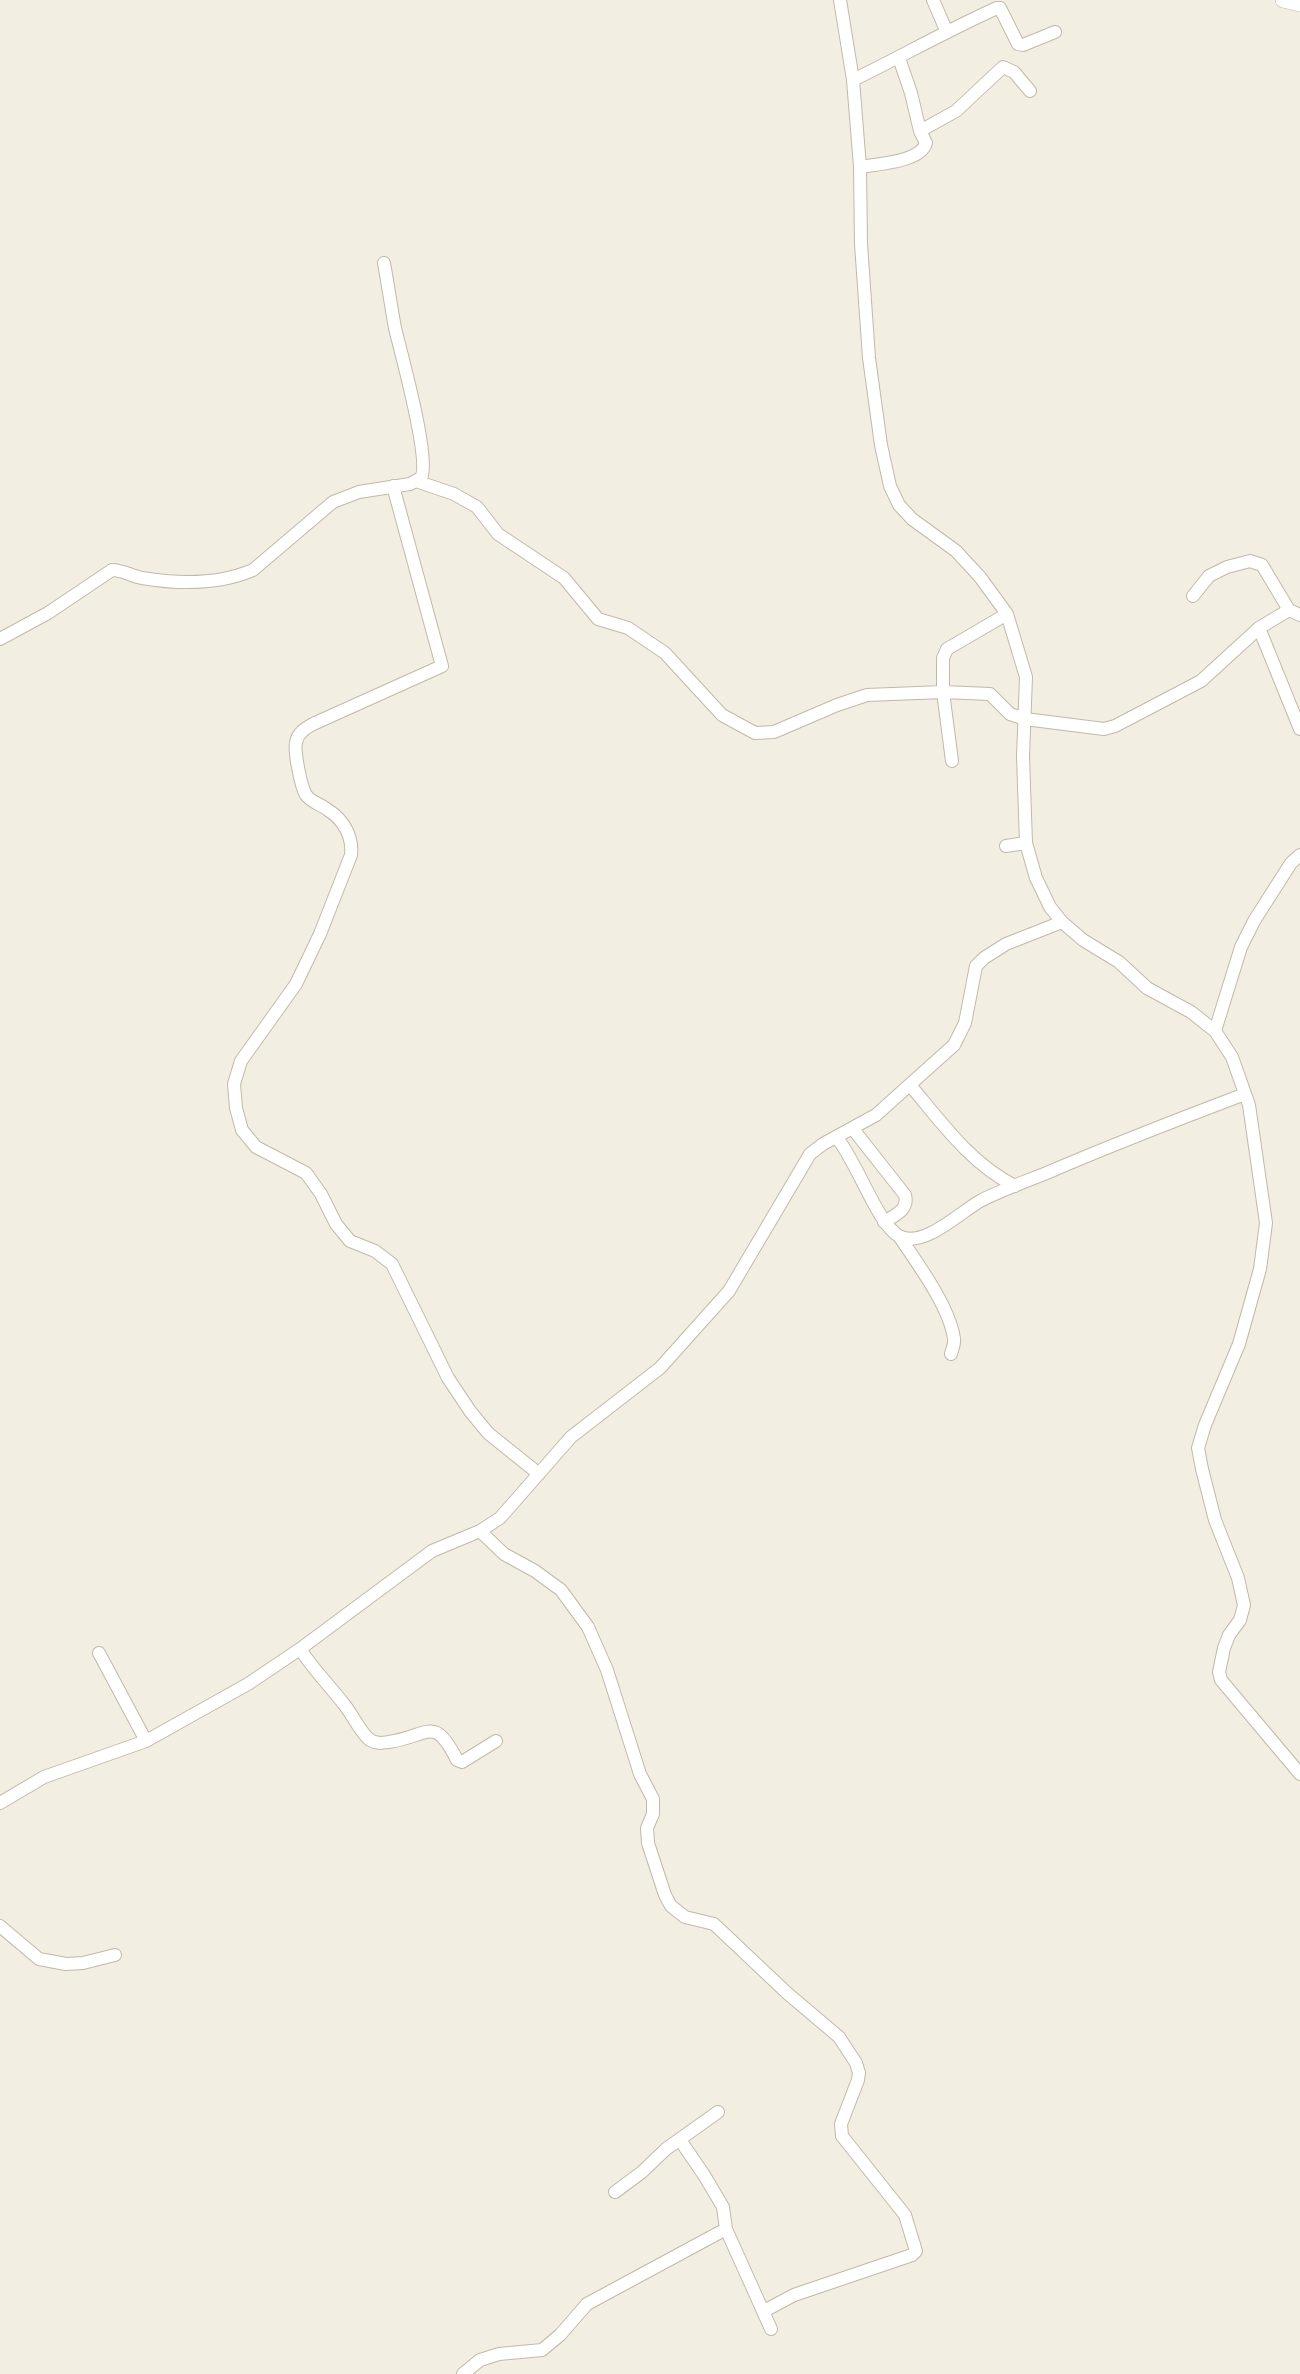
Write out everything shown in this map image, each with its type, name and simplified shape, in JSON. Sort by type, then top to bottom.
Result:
[{"type":"street","points":[[840,0],[853,80],[860,167],[860,244],[869,358],[881,445],[890,486],[900,506],[912,520],[956,551],[980,577],[1007,614],[1026,677],[1023,757],[1026,843],[1036,878],[1050,906],[1062,922],[1084,940],[1119,962],[1148,988],[1191,1012],[1215,1031],[1232,1057],[1245,1094],[1250,1114],[1266,1223],[1260,1269],[1239,1344],[1205,1425],[1198,1448],[1215,1520],[1238,1578],[1244,1605],[1240,1620],[1229,1635],[1218,1672],[1221,1680],[1300,1774]]},
{"type":"street","points":[[933,0],[946,30]]},
{"type":"street","points":[[853,80],[899,58],[946,30],[997,8],[1000,8],[1018,44],[1023,45],[1055,32]]},
{"type":"street","points":[[860,167],[916,156],[925,148],[926,143],[920,131],[911,93],[899,58]]},
{"type":"street","points":[[920,131],[956,111],[1003,67],[1014,72],[1030,91]]},
{"type":"street","points":[[384,263],[395,326],[422,448],[423,474],[416,481]]},
{"type":"street","points":[[0,639],[48,612],[112,570],[120,570],[138,577],[168,582],[237,577],[253,570],[333,502],[359,492],[416,481],[454,494],[476,507],[498,534],[564,578],[598,620],[628,628],[665,653],[722,715],[755,733],[774,732],[836,705],[867,695],[943,692],[990,694],[1010,714],[1025,719],[1104,729],[1115,726],[1201,681],[1259,628],[1294,612],[1262,565],[1250,562],[1227,567],[1209,576],[1193,596]]},
{"type":"street","points":[[393,486],[442,666],[313,724],[302,731],[295,743],[302,788],[307,797],[315,804],[328,810],[341,821],[349,834],[352,846],[320,934],[296,984],[241,1061],[234,1084],[236,1108],[242,1130],[256,1147],[306,1174],[321,1194],[336,1224],[350,1241],[375,1251],[392,1264],[448,1378],[470,1411],[488,1433],[539,1474]]},
{"type":"street","points":[[952,762],[943,692],[943,658],[946,650],[1007,614]]},
{"type":"street","points":[[1259,628],[1300,729]]},
{"type":"street","points":[[1006,846],[1026,843]]},
{"type":"street","points":[[1215,1031],[1241,947],[1254,921],[1291,863],[1300,855]]},
{"type":"street","points":[[0,1803],[44,1777],[146,1741],[248,1684],[300,1649],[432,1551],[480,1531],[500,1518],[571,1437],[660,1368],[729,1290],[805,1161],[816,1148],[876,1115],[954,1045],[965,1023],[976,966],[993,950],[1062,922]]},
{"type":"street","points":[[910,1085],[957,1141],[997,1176],[1015,1186]]},
{"type":"street","points":[[899,1236],[913,1238],[926,1236],[981,1200],[1121,1141],[1245,1094]]},
{"type":"street","points":[[853,1129],[905,1195],[907,1202],[904,1209],[884,1222]]},
{"type":"street","points":[[837,1138],[847,1149],[884,1222],[899,1236],[928,1280],[950,1322],[954,1341],[951,1354]]},
{"type":"street","points":[[480,1531],[504,1554],[535,1571],[562,1590],[588,1627],[607,1670],[640,1774],[653,1799],[653,1814],[647,1828],[648,1844],[665,1895],[672,1906],[685,1917],[714,1924],[787,1993],[839,2037],[856,2063],[859,2073],[858,2080],[841,2124],[842,2136],[905,2215],[916,2251],[912,2255],[794,2295],[764,2312]]},
{"type":"street","points":[[300,1649],[316,1673],[343,1703],[368,1739],[377,1743],[401,1740],[432,1731],[441,1734],[447,1740],[457,1760],[462,1762],[496,1741]]},
{"type":"street","points":[[99,1653],[146,1741]]},
{"type":"street","points":[[0,1926],[39,1959],[66,1964],[83,1963],[115,1955]]},
{"type":"street","points":[[615,2192],[718,2112]]},
{"type":"street","points":[[680,2140],[723,2207],[726,2229],[771,2329]]},
{"type":"street","points":[[463,2374],[480,2360],[499,2354],[542,2350],[560,2335],[587,2304],[726,2229]]}]
